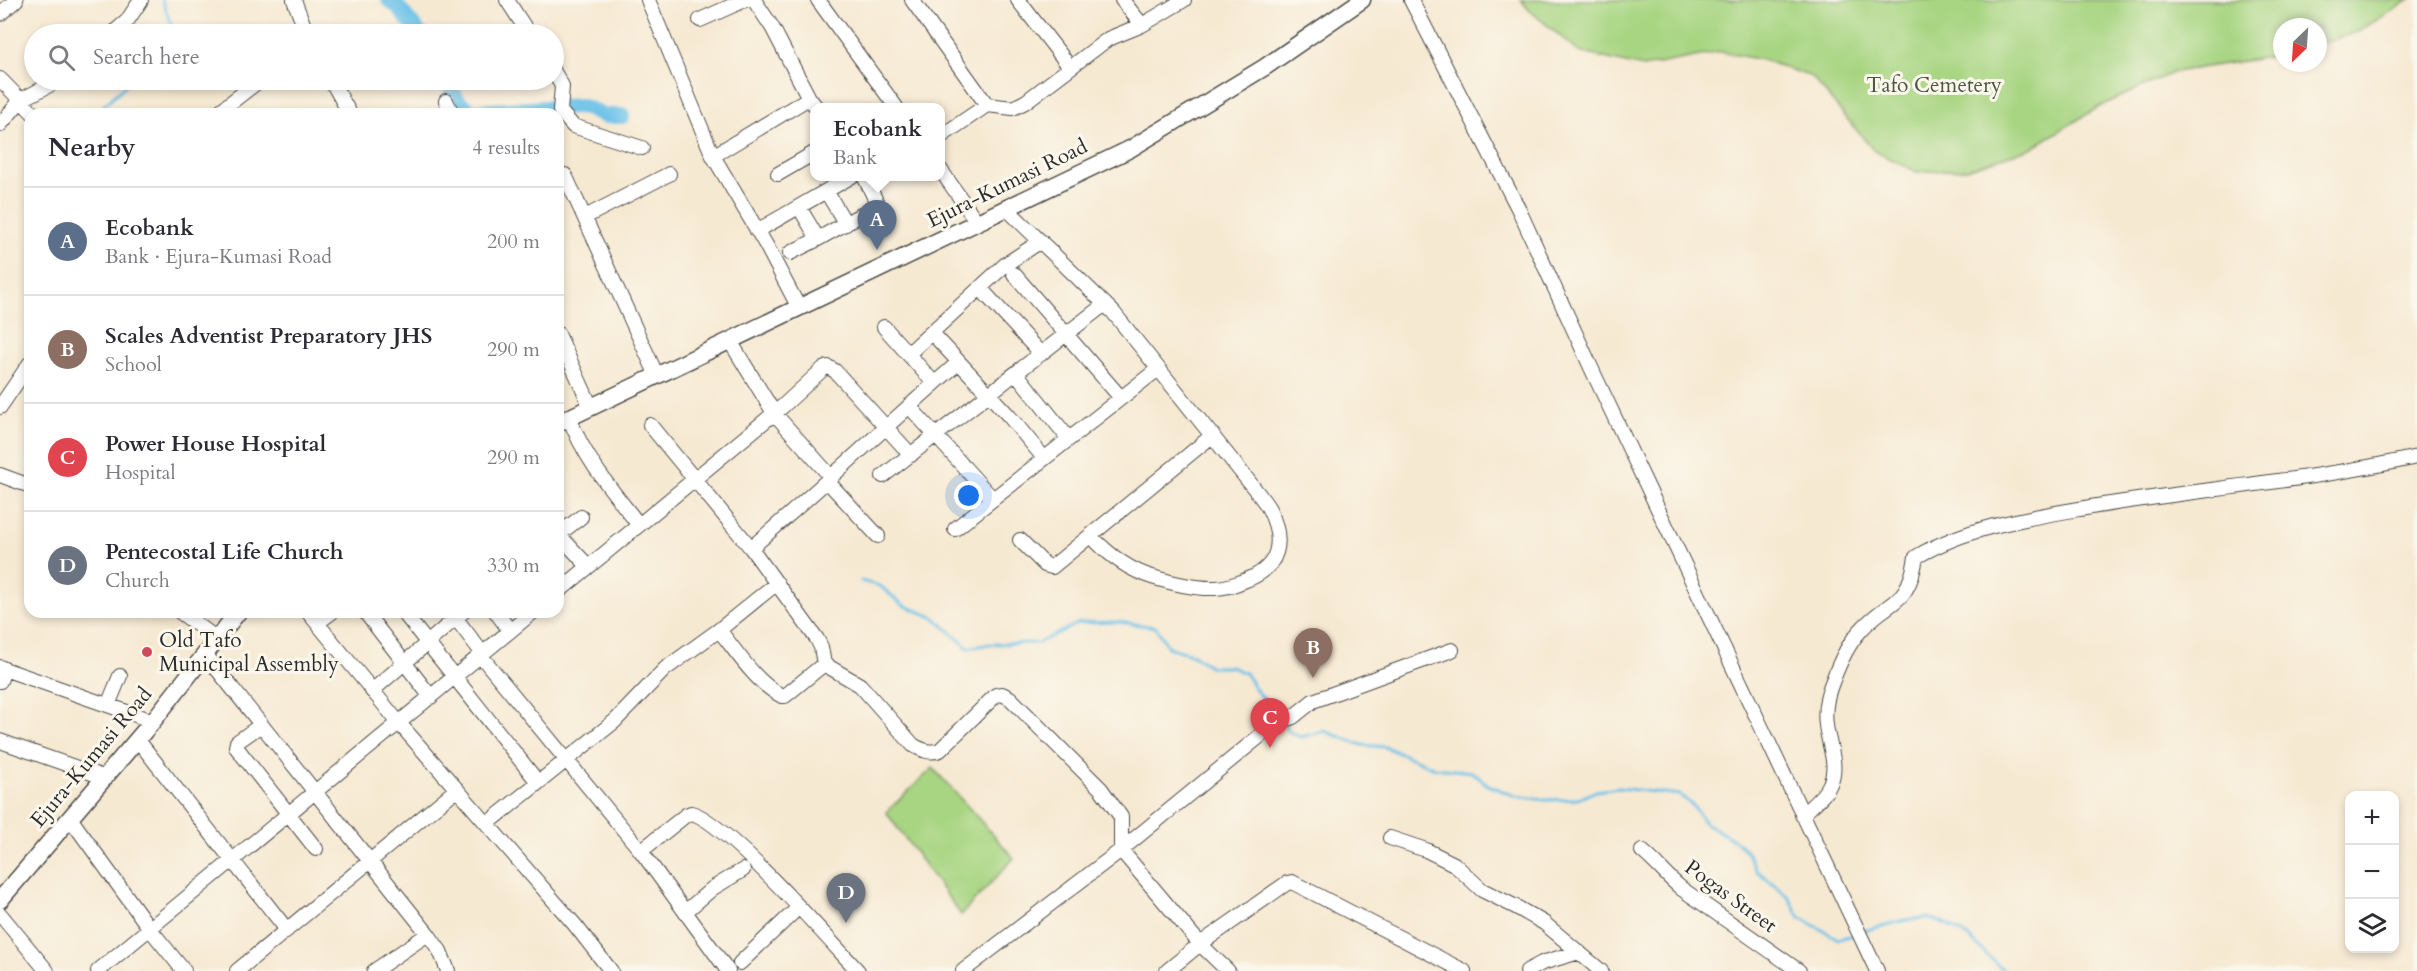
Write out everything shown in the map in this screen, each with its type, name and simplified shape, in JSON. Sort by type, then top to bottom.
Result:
[{"type":"main road","name":"Ejura-Kumasi Road","points":[[564,420],[1130,149],[1296,47],[1362,0]]},
{"type":"main road","name":"Ejura-Kumasi Road","points":[[0,900],[106,778],[233,618]]},
{"type":"street","points":[[0,14],[16,0]]},
{"type":"street","points":[[124,24],[141,0]]},
{"type":"street","points":[[294,0],[303,24]]},
{"type":"street","points":[[507,0],[523,24]]},
{"type":"street","points":[[648,0],[713,156],[799,308]]},
{"type":"street","points":[[700,20],[745,0]]},
{"type":"street","points":[[754,0],[772,27],[812,103]]},
{"type":"street","points":[[818,0],[892,103]]},
{"type":"street","points":[[912,0],[987,105]]},
{"type":"street","points":[[1018,0],[1070,67]]},
{"type":"street","points":[[1122,0],[1142,25]]},
{"type":"street","points":[[945,134],[987,105],[1012,108],[1025,102],[1108,39],[1142,25],[1185,0]]},
{"type":"street","points":[[1411,0],[1519,210],[1594,374],[1877,971]]},
{"type":"street","points":[[0,79],[28,108]]},
{"type":"street","points":[[0,125],[21,100],[40,90]]},
{"type":"street","points":[[224,108],[247,90]]},
{"type":"street","points":[[337,90],[347,108]]},
{"type":"street","points":[[562,90],[563,108]]},
{"type":"street","points":[[713,156],[810,104]]},
{"type":"street","points":[[564,110],[573,126],[642,148]]},
{"type":"street","points":[[778,174],[810,155]]},
{"type":"street","points":[[585,217],[669,174]]},
{"type":"street","points":[[565,176],[657,375]]},
{"type":"street","points":[[945,176],[977,222]]},
{"type":"street","points":[[757,231],[845,181]]},
{"type":"street","points":[[790,253],[878,205],[866,181]]},
{"type":"street","points":[[826,191],[846,224]]},
{"type":"street","points":[[799,207],[818,239]]},
{"type":"street","points":[[1006,208],[1105,304],[1213,435],[1269,510],[1276,532],[1277,553],[1272,565],[1257,576],[1228,587],[1214,588],[1184,585],[1142,572],[1110,554],[1091,536]]},
{"type":"street","points":[[908,354],[1006,264],[1041,241]]},
{"type":"street","points":[[1014,274],[1120,399]]},
{"type":"street","points":[[980,288],[1041,354]]},
{"type":"street","points":[[883,476],[1105,304]]},
{"type":"street","points":[[884,327],[934,383]]},
{"type":"street","points":[[932,333],[1009,416],[1044,458]]},
{"type":"street","points":[[730,341],[774,413],[878,536]]},
{"type":"street","points":[[564,347],[591,407]]},
{"type":"street","points":[[751,548],[830,480],[959,362]]},
{"type":"street","points":[[564,587],[828,367],[835,371],[911,455]]},
{"type":"street","points":[[955,529],[1158,369]]},
{"type":"street","points":[[0,407],[24,372]]},
{"type":"street","points":[[1016,373],[1069,439]]},
{"type":"street","points":[[909,406],[992,498]]},
{"type":"street","points":[[564,420],[589,460],[639,525]]},
{"type":"street","points":[[650,425],[777,583],[817,639],[824,664],[860,685],[913,745],[923,750],[934,752],[940,750],[996,695],[1002,694],[1010,698],[1101,789],[1118,812],[1122,823],[1121,850],[1200,944],[1228,971]]},
{"type":"street","points":[[1020,540],[1045,566],[1052,567],[1213,435]]},
{"type":"street","points":[[1802,815],[1828,789],[1832,781],[1833,757],[1826,726],[1826,704],[1832,681],[1860,631],[1904,595],[1910,585],[1917,558],[1930,549],[1962,536],[2026,518],[2157,496],[2346,470],[2417,457]]},
{"type":"street","points":[[0,475],[24,484]]},
{"type":"street","points":[[564,530],[581,517]]},
{"type":"street","points":[[564,540],[588,566]]},
{"type":"street","points":[[487,824],[537,781],[615,721],[665,669],[719,630],[777,583]]},
{"type":"street","points":[[188,618],[217,639]]},
{"type":"street","points":[[314,618],[372,691],[575,925],[611,971]]},
{"type":"street","points":[[369,618],[430,697]]},
{"type":"street","points":[[408,618],[537,781]]},
{"type":"street","points":[[372,691],[453,618]]},
{"type":"street","points":[[459,618],[482,655],[641,851],[728,971]]},
{"type":"street","points":[[500,618],[510,631]]},
{"type":"street","points":[[98,971],[526,618]]},
{"type":"street","points":[[719,630],[747,664],[770,688],[782,696],[785,696],[824,664]]},
{"type":"street","points":[[963,971],[1121,850],[1277,722],[1293,717],[1313,701],[1452,650]]},
{"type":"street","points":[[205,654],[428,934],[440,951],[448,971]]},
{"type":"street","points":[[1,672],[153,721]]},
{"type":"street","points":[[108,705],[120,676]]},
{"type":"street","points":[[261,725],[237,742],[236,747],[316,849]]},
{"type":"street","points":[[137,739],[234,860],[286,930]]},
{"type":"street","points":[[0,741],[106,778]]},
{"type":"street","points":[[237,971],[457,789]]},
{"type":"street","points":[[641,851],[686,815],[698,814],[739,847],[858,971]]},
{"type":"street","points":[[70,818],[184,971]]},
{"type":"street","points":[[1390,838],[1426,850],[1454,864],[1482,890],[1544,923],[1601,971]]},
{"type":"street","name":"Pogas Street","points":[[1642,851],[1682,889],[1799,971]]},
{"type":"street","points":[[684,912],[713,888],[743,870]]},
{"type":"street","points":[[1167,971],[1200,944],[1287,883],[1292,882],[1464,971]]},
{"type":"street","points":[[740,963],[798,908]]},
{"type":"street","points":[[0,914],[47,971]]},
{"type":"street","points":[[374,971],[428,934]]},
{"type":"street","points":[[1527,971],[1542,963],[1579,952]]},
{"type":"green space","name":"Tafo Cemetery","points":[[1521,0],[2410,0],[2357,32],[2327,41],[2327,18],[2273,18],[2273,56],[2174,72],[2099,107],[2031,148],[1967,169],[1917,172],[1874,151],[1812,77],[1763,60],[1720,52],[1643,67],[1579,52],[1529,10]]},
{"type":"green space","points":[[933,768],[1014,858],[961,915],[886,812]]},
{"type":"waterway","points":[[162,0],[171,24]]},
{"type":"waterway","points":[[389,0],[412,24]]},
{"type":"waterway","points":[[101,108],[120,90]]},
{"type":"waterway","points":[[452,90],[459,102],[467,108]]},
{"type":"waterway","points":[[545,108],[582,106],[605,116],[622,116]]},
{"type":"waterway","points":[[861,581],[880,586],[903,605],[935,618],[968,648],[990,644],[1038,643],[1079,623],[1119,622],[1156,627],[1168,647],[1191,654],[1211,667],[1231,667],[1245,673],[1260,696],[1276,707],[1281,715]]},
{"type":"waterway","points":[[1285,724],[1289,732],[1302,737],[1324,731],[1362,745],[1385,747],[1435,768],[1472,772],[1488,785],[1515,796],[1546,800],[1578,799],[1596,791],[1619,788],[1680,795],[1694,807],[1705,823],[1745,849],[1757,871],[1787,895],[1800,917],[1838,939],[1854,935]]},
{"type":"waterway","points":[[1863,931],[1905,920],[1927,918],[1947,924],[1968,937],[2004,971]]},
{"type":"place","name":"Ecobank","points":[[877,250]]},
{"type":"place","name":"Old Tafo Municipal Assembly","points":[[147,652]]},
{"type":"place","name":"Scales Adventist Preparatory JHS","points":[[1313,678]]},
{"type":"place","name":"Power House Hospital","points":[[1270,748]]},
{"type":"place","name":"Pentecostal Life Church","points":[[846,923]]}]
